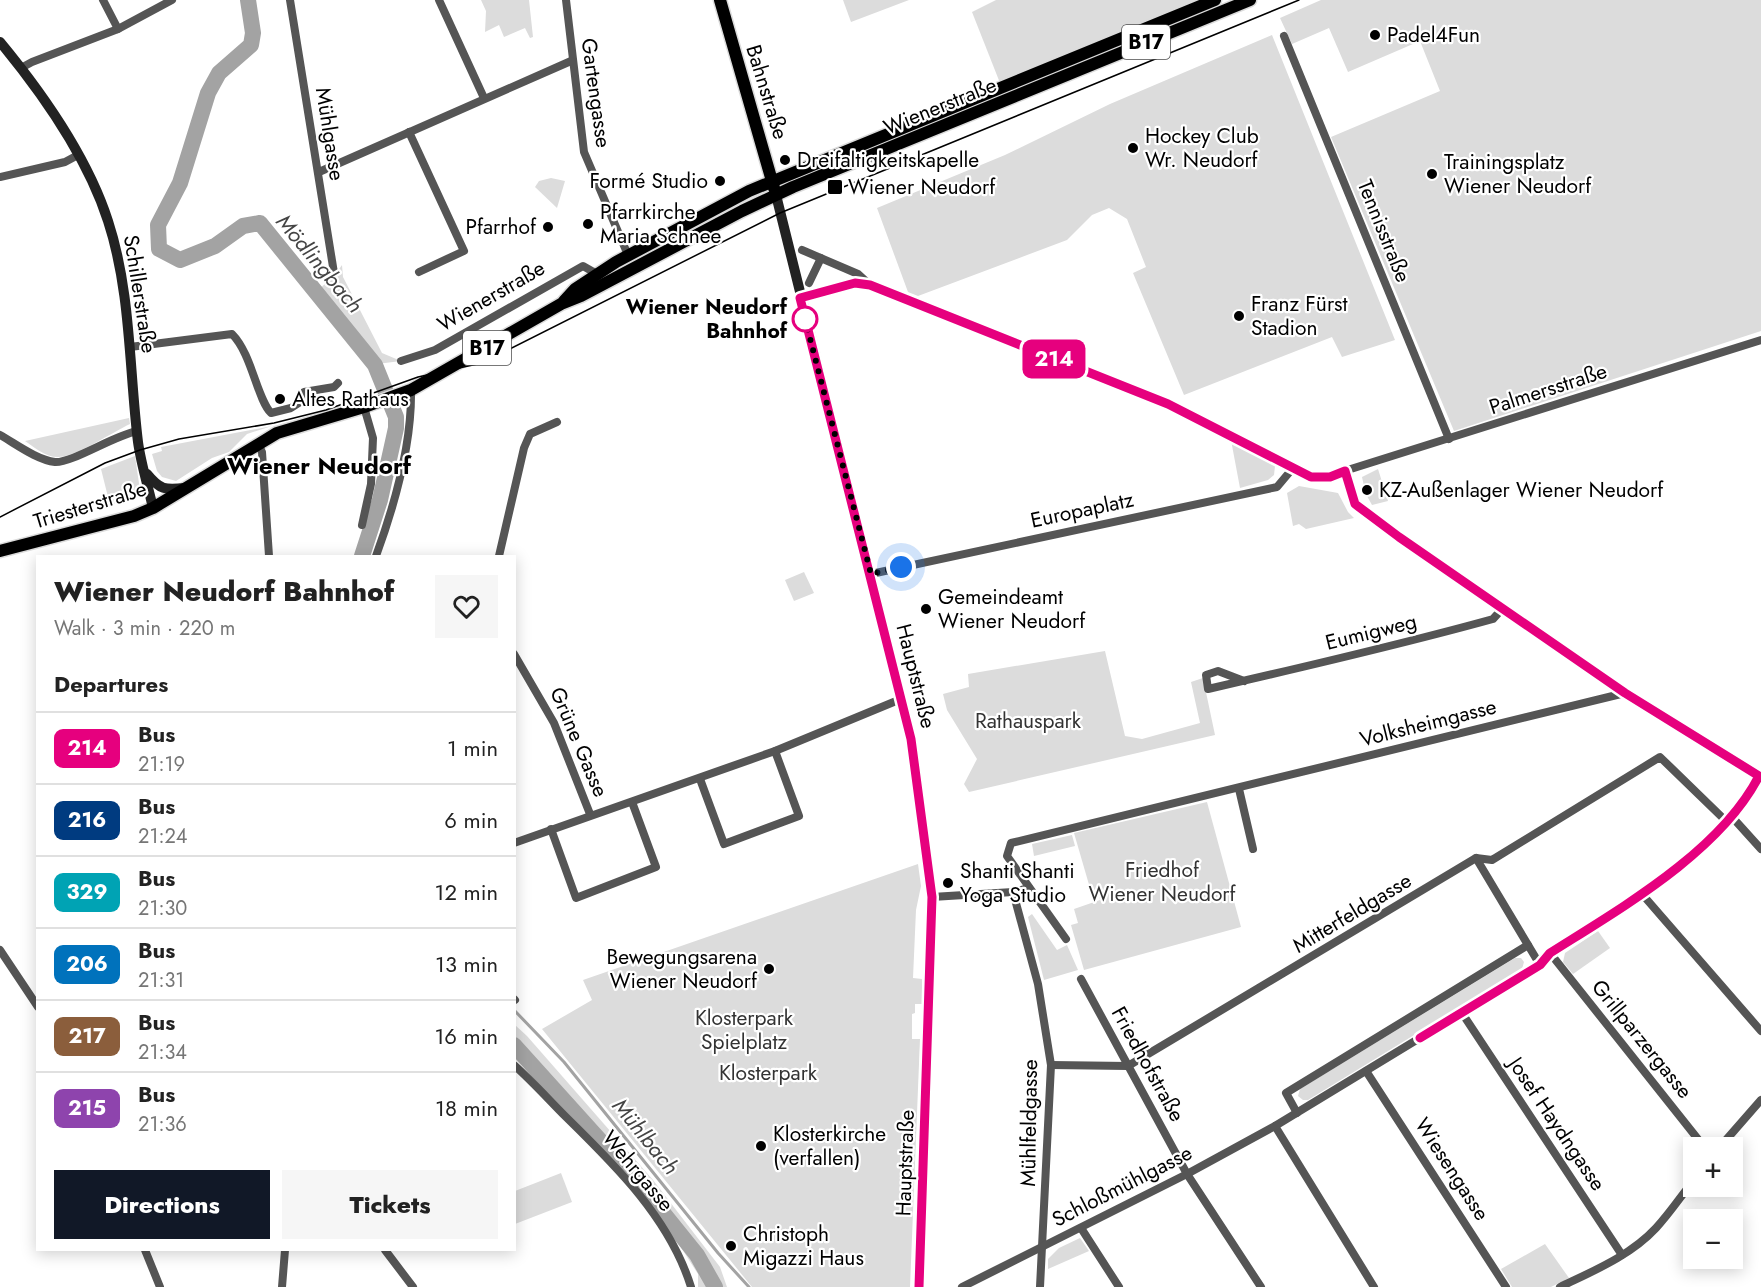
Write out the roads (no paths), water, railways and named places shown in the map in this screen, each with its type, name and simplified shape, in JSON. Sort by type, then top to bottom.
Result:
[{"type":"main road","name":"Bahnstraße","points":[[720,0],[776,195]]},
{"type":"main road","name":"B17","points":[[1040,79],[1215,0]]},
{"type":"main road","name":"B17","points":[[1040,79],[1250,0]]},
{"type":"main road","name":"Wienerstraße","points":[[561,304],[575,289],[628,255],[772,180],[1040,79]]},
{"type":"main road","name":"Wienerstraße","points":[[411,390],[561,304],[581,297],[776,195],[1040,79]]},
{"type":"main road","name":"Triesterstraße","points":[[0,551],[134,516],[153,508],[277,433],[384,401],[411,390]]},
{"type":"street","points":[[103,0],[118,29]]},
{"type":"street","points":[[21,68],[118,29],[172,0]]},
{"type":"street","name":"Mühlgasse","points":[[290,0],[334,273]]},
{"type":"street","points":[[439,0],[484,98]]},
{"type":"street","name":"Gartengasse","points":[[566,0],[571,61],[584,152],[628,255]]},
{"type":"street","name":"Tennisstraße","points":[[1284,36],[1449,439]]},
{"type":"street","name":"Schillerstraße","points":[[0,42],[21,68],[78,155],[108,219],[116,250],[130,347],[137,431],[153,508]]},
{"type":"street","points":[[319,172],[571,61]]},
{"type":"street","points":[[409,132],[464,251],[419,272]]},
{"type":"street","points":[[0,177],[65,162],[78,155]]},
{"type":"street","name":"Hauptstraße","points":[[776,195],[871,574],[916,770],[932,897],[919,1287]]},
{"type":"street","points":[[802,250],[858,274],[870,285]]},
{"type":"street","points":[[809,284],[821,258]]},
{"type":"street","name":"Wienerstraße","points":[[401,361],[435,350],[583,266],[597,274]]},
{"type":"street","points":[[800,298],[855,283],[870,285],[1168,404],[1319,479],[1345,471],[1355,504],[1625,693],[1760,777]]},
{"type":"street","points":[[130,347],[228,333],[237,338],[261,389],[265,407],[272,413],[291,408],[302,401],[304,392],[334,387],[338,383]]},
{"type":"street","name":"Palmersstraße","points":[[1345,471],[1761,340]]},
{"type":"street","points":[[376,555],[405,453],[411,390]]},
{"type":"street","points":[[362,525],[371,484],[373,438],[364,407]]},
{"type":"street","points":[[499,555],[524,448],[530,434],[557,422]]},
{"type":"street","points":[[0,435],[54,462],[74,457],[122,434],[137,431]]},
{"type":"street","points":[[258,443],[262,452],[269,555]]},
{"type":"street","name":"Europaplatz","points":[[871,574],[1277,488],[1293,468]]},
{"type":"street","points":[[146,471],[157,487],[170,490],[187,488]]},
{"type":"street","name":"Eumigweg","points":[[1244,681],[1388,647],[1493,619],[1502,609]]},
{"type":"street","name":"Grüne Gasse","points":[[516,657],[554,723],[590,814]]},
{"type":"street","name":"Volksheimgasse","points":[[1029,888],[1007,856],[1011,843],[1625,693]]},
{"type":"street","points":[[516,842],[590,814],[632,802],[775,751],[901,699]]},
{"type":"street","points":[[699,778],[724,844],[733,841],[799,816],[775,751]]},
{"type":"street","name":"Mitterfeldgasse","points":[[1128,1066],[1476,858],[1492,861],[1660,757],[1731,821]]},
{"type":"street","name":"Schloßmühlgasse","points":[[962,1287],[1081,1228],[1275,1126],[1540,965],[1550,953],[1642,894],[1731,821],[1760,777]]},
{"type":"street","points":[[1239,789],[1253,849]]},
{"type":"street","points":[[551,829],[576,898],[656,867],[632,802]]},
{"type":"street","points":[[1731,821],[1761,849]]},
{"type":"street","points":[[1476,858],[1540,965]]},
{"type":"street","points":[[932,897],[1013,892],[1029,888],[1066,939]]},
{"type":"street","name":"Mühlfeldgasse","points":[[1013,892],[1038,984],[1051,1065],[1040,1287]]},
{"type":"street","points":[[1642,894],[1761,1031]]},
{"type":"street","points":[[1297,1113],[1286,1094],[1528,945]]},
{"type":"street","points":[[0,950],[36,1004]]},
{"type":"street","name":"Grillparzergasse","points":[[1550,953],[1696,1137]]},
{"type":"street","name":"Friedhofstraße","points":[[1081,979],[1187,1173],[1261,1287]]},
{"type":"street","name":"Josef Haydngasse","points":[[1462,1013],[1622,1254]]},
{"type":"street","points":[[1051,1065],[1128,1066]]},
{"type":"street","name":"Wehrgasse","points":[[516,1067],[603,1154],[642,1198],[685,1269],[691,1287]]},
{"type":"street","name":"Wiesengasse","points":[[1366,1071],[1506,1287]]},
{"type":"street","points":[[1729,1137],[1761,1100]]},
{"type":"street","points":[[1275,1126],[1374,1287]]},
{"type":"street","points":[[1560,1287],[1622,1254],[1655,1228],[1683,1194]]},
{"type":"street","points":[[1081,1228],[1119,1287]]},
{"type":"street","points":[[145,1251],[160,1287]]},
{"type":"street","points":[[282,1287],[285,1251]]},
{"type":"street","points":[[385,1251],[413,1287]]},
{"type":"waterway","name":"Mödlingbach","points":[[248,0],[253,33],[251,45],[219,73],[208,93],[180,183],[158,225],[159,249],[180,260],[215,246],[243,226],[260,223],[375,365],[396,417],[396,428],[380,500],[362,555]]},
{"type":"waterway","name":"Mühlbach","points":[[516,1012],[564,1062],[718,1253],[749,1287]]},
{"type":"waterway","name":"Mödlingbach","points":[[516,1047],[643,1188],[697,1255],[715,1287]]},
{"type":"tram line","points":[[0,517],[105,463],[140,450],[179,439],[274,423],[326,410],[418,377],[482,363],[780,213],[1299,0]]},
{"type":"place","name":"Padel4Fun","points":[[1375,35]]},
{"type":"place","name":"Hockey Club Wr. Neudorf","points":[[1133,148]]},
{"type":"place","name":"Dreifaltigkeitskapelle","points":[[785,160]]},
{"type":"place","name":"Trainingsplatz Wiener Neudorf","points":[[1432,174]]},
{"type":"place","name":"Formé Studio","points":[[720,181]]},
{"type":"place","name":"Wiener Neudorf","points":[[835,187]]},
{"type":"place","name":"Pfarrkirche Maria Schnee","points":[[588,224]]},
{"type":"place","name":"Pfarrhof","points":[[548,227]]},
{"type":"place","name":"Franz Fürst Stadion","points":[[1239,316]]},
{"type":"place","name":"Wiener Neudorf Bahnhof","points":[[805,319]]},
{"type":"place","name":"Altes Rathaus","points":[[280,399]]},
{"type":"place","name":"KZ-Außenlager Wiener Neudorf","points":[[1367,490]]},
{"type":"place","name":"Gemeindeamt Wiener Neudorf","points":[[926,609]]},
{"type":"place","name":"Shanti Shanti Yoga Studio","points":[[948,883]]},
{"type":"place","name":"Bewegungsarena Wiener Neudorf","points":[[769,969]]},
{"type":"place","name":"Klosterkirche (verfallen)","points":[[761,1146]]},
{"type":"place","name":"Christoph Migazzi Haus","points":[[731,1246]]},
{"type":"district","name":"Wiener Neudorf","points":[[319,465]]},
{"type":"park label","name":"Rathauspark","points":[[1028,721]]},
{"type":"park label","name":"Friedhof Wiener Neudorf","points":[[1162,882]]},
{"type":"park label","name":"Klosterpark Spielplatz","points":[[744,1030]]},
{"type":"park label","name":"Klosterpark","points":[[768,1073]]}]
